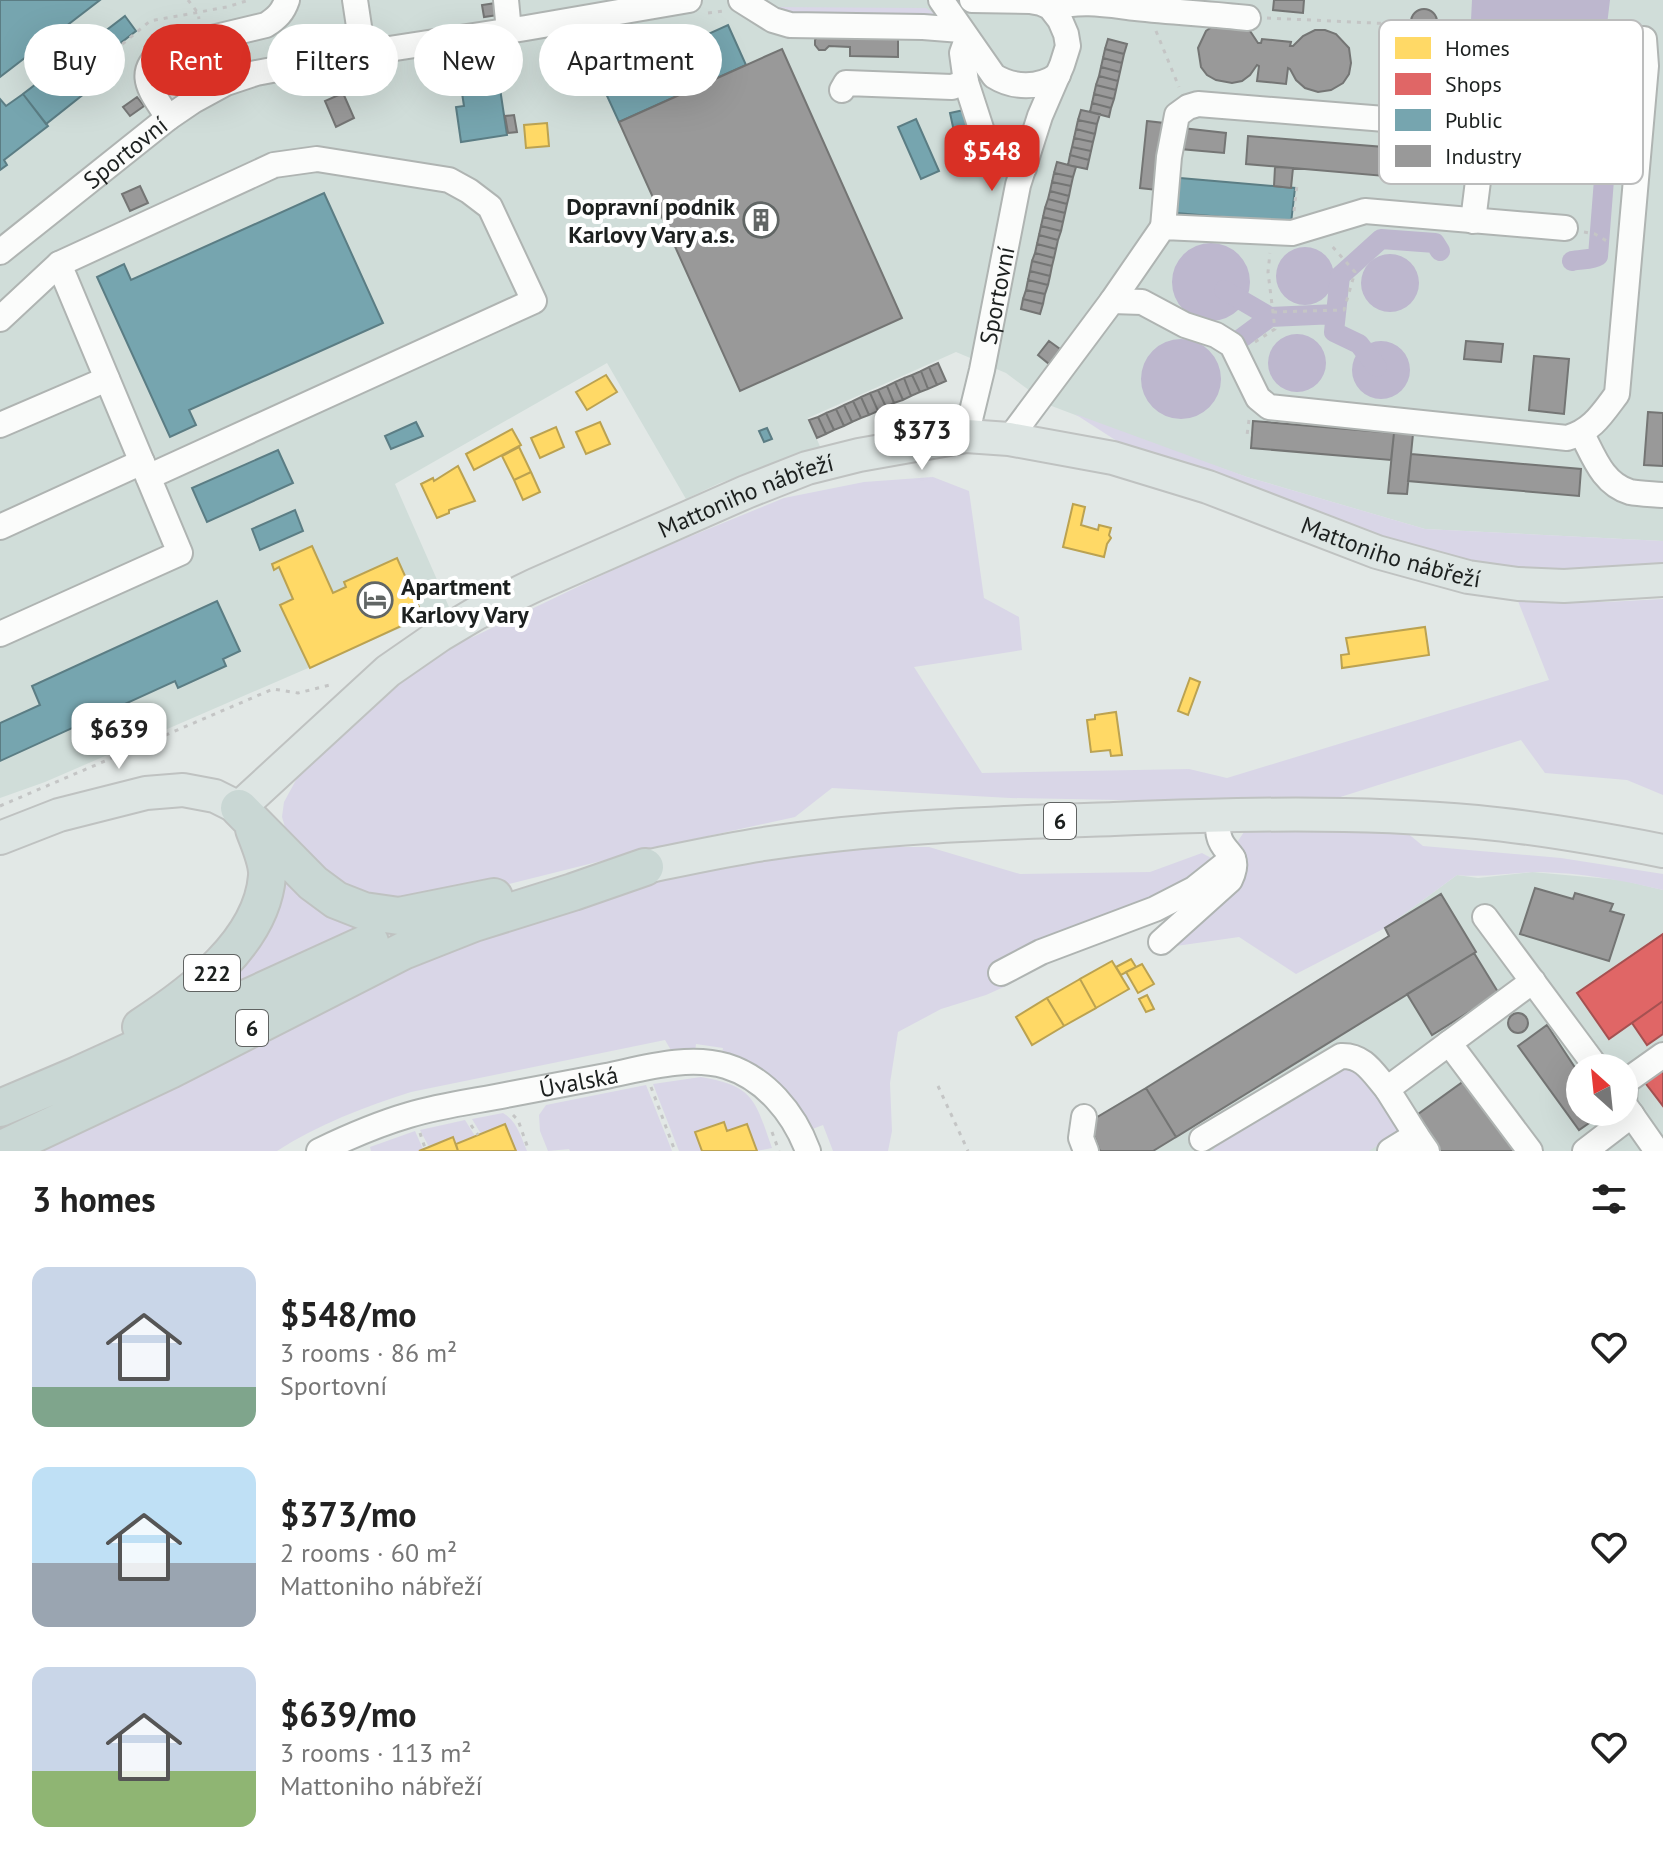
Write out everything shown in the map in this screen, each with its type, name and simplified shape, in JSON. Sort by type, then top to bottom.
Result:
[{"type":"highway","points":[[246,816],[313,883],[336,900],[364,911],[399,916],[477,901]]},
{"type":"highway","name":"222","points":[[78,1075],[123,1039],[174,1006],[210,975],[239,942],[260,909],[267,874],[246,816]]},
{"type":"highway","name":"6","points":[[0,1108],[407,925],[477,901],[569,879],[645,867]]},
{"type":"highway","name":"6","points":[[11,1144],[170,1070],[403,951],[474,923],[645,867]]},
{"type":"main road","name":"Mattoniho nábřeží","points":[[246,816],[388,671],[477,613],[731,498],[807,468],[859,455],[966,436],[1009,439],[1113,458],[1208,487],[1377,552],[1468,577],[1564,586],[1663,580]]},
{"type":"main road","points":[[0,838],[59,815],[146,793],[183,790],[215,796],[246,816]]},
{"type":"main road","name":"6","points":[[645,867],[764,844],[894,829],[1219,815],[1311,814],[1478,822],[1581,835],[1663,851]]},
{"type":"street","points":[[251,29],[277,18],[287,0]]},
{"type":"street","points":[[355,0],[359,24]]},
{"type":"street","points":[[506,0],[508,24]]},
{"type":"street","points":[[941,0],[994,76],[1003,82],[1039,85],[1058,75]]},
{"type":"street","points":[[972,0],[1030,1],[1050,7],[1090,1],[1248,18]]},
{"type":"street","points":[[748,4],[773,20],[790,25],[923,27],[964,34]]},
{"type":"street","name":"Sportovní","points":[[523,29],[694,7]]},
{"type":"street","name":"Sportovní","points":[[966,436],[1018,185],[1040,116],[1068,46],[1060,20],[1050,7]]},
{"type":"street","points":[[964,34],[962,53],[966,82],[989,153],[1024,168]]},
{"type":"street","points":[[1643,155],[1655,65],[1644,39]]},
{"type":"street","name":"Sportovní","points":[[0,252],[193,101],[226,83],[267,71]]},
{"type":"street","points":[[842,90],[846,83],[952,87],[966,82]]},
{"type":"street","points":[[156,96],[168,118]]},
{"type":"street","points":[[1009,439],[1163,227],[1169,157],[1177,115],[1198,104],[1379,119]]},
{"type":"street","points":[[0,319],[59,264],[274,165],[317,159],[449,180],[469,191],[490,207],[534,301],[145,469],[0,527]]},
{"type":"street","points":[[1473,221],[1478,184]]},
{"type":"street","points":[[1112,301],[1142,302],[1232,345],[1258,398],[1269,407],[1567,438],[1582,434],[1601,416],[1617,394],[1639,184]]},
{"type":"street","points":[[1163,227],[1292,233],[1365,211],[1565,228]]},
{"type":"street","points":[[0,634],[180,553],[59,264]]},
{"type":"street","points":[[0,425],[107,379]]},
{"type":"street","points":[[1582,434],[1603,474],[1617,486],[1632,492],[1663,495]]},
{"type":"street","points":[[1161,942],[1230,880],[1235,870],[1233,858],[1219,837],[1219,815]]},
{"type":"street","points":[[1001,973],[1041,952],[1155,909],[1194,889],[1233,858]]},
{"type":"street","points":[[1485,917],[1587,1054]]},
{"type":"street","points":[[1387,1089],[1533,981]]},
{"type":"street","points":[[1449,1043],[1530,1151]]},
{"type":"street","points":[[1638,1073],[1663,1055]]},
{"type":"street","points":[[1202,1139],[1341,1056],[1351,1056],[1366,1064],[1387,1089],[1421,1143],[1390,1151]]},
{"type":"street","name":"Úvalská","points":[[319,1151],[413,1113],[644,1068],[700,1061],[726,1066],[764,1086],[792,1119],[808,1151]]},
{"type":"street","points":[[1084,1117],[1081,1138],[1086,1151]]},
{"type":"street","points":[[1638,1124],[1657,1151]]},
{"type":"street","points":[[1585,1151],[1609,1126]]},
{"type":"path","points":[[188,0],[200,21]]},
{"type":"path","points":[[694,7],[748,4]]},
{"type":"path","points":[[1147,9],[1188,107]]},
{"type":"path","points":[[1248,18],[1379,23]]},
{"type":"path","points":[[1240,357],[1249,353],[1246,348],[1275,329],[1269,259],[1275,239],[1293,223],[1297,185]]},
{"type":"path","points":[[1273,312],[1344,310],[1355,272],[1330,245],[1324,224]]},
{"type":"path","points":[[1565,228],[1605,238],[1629,260]]},
{"type":"path","points":[[1249,418],[1247,435],[1252,435]]},
{"type":"path","points":[[0,806],[273,689],[298,693],[343,682]]},
{"type":"path","points":[[649,1080],[675,1151]]},
{"type":"path","points":[[938,1086],[968,1151]]},
{"type":"path","points":[[511,1113],[518,1120],[529,1151]]},
{"type":"path","points":[[467,1117],[478,1135]]},
{"type":"path","points":[[770,1125],[779,1151]]},
{"type":"path","points":[[417,1128],[425,1148]]},
{"type":"shaded area","points":[[0,0],[1663,0],[1663,541],[1425,529],[1247,477],[1152,444],[1049,405],[1006,373],[956,352],[808,418],[821,449],[720,483],[686,499],[607,363],[395,484],[449,607],[45,782],[0,798]]},
{"type":"shaded area","points":[[1472,0],[1610,0],[1608,20],[1471,20]]},
{"type":"shaded area","points":[[767,7],[926,8],[939,17],[792,18]]},
{"type":"shaded area","points":[[1203,243],[1219,243],[1233,249],[1244,260],[1250,282],[1244,304],[1233,315],[1219,321],[1203,321],[1189,315],[1178,304],[1172,290],[1172,274],[1178,260],[1189,249]]},
{"type":"shaded area","points":[[1305,247],[1316,249],[1325,256],[1332,265],[1332,287],[1325,296],[1316,303],[1305,305],[1294,303],[1285,296],[1278,287],[1276,276],[1278,265],[1285,256],[1294,249]]},
{"type":"shaded area","points":[[1390,254],[1401,256],[1410,263],[1417,272],[1417,294],[1410,303],[1401,310],[1390,312],[1379,310],[1370,303],[1363,294],[1361,283],[1363,272],[1370,263],[1379,256]]},
{"type":"shaded area","points":[[1297,334],[1308,336],[1317,343],[1324,352],[1324,374],[1317,383],[1308,390],[1297,392],[1286,390],[1277,383],[1270,374],[1268,363],[1270,352],[1277,343],[1286,336]]},
{"type":"shaded area","points":[[1181,339],[1196,342],[1209,351],[1218,364],[1221,379],[1218,394],[1209,407],[1196,416],[1181,419],[1166,416],[1153,407],[1144,394],[1141,379],[1144,364],[1153,351],[1166,342]]},
{"type":"shaded area","points":[[1381,341],[1392,343],[1401,350],[1408,359],[1408,381],[1401,390],[1392,397],[1381,399],[1370,397],[1361,390],[1354,381],[1352,370],[1354,359],[1361,350],[1370,343]]},
{"type":"shaded area","points":[[1075,414],[1247,477],[1425,529],[1663,541],[1663,566],[1515,573],[1431,557],[1140,456]]},
{"type":"shaded area","points":[[933,477],[969,491],[984,598],[1019,617],[1022,650],[914,667],[982,773],[1189,769],[1227,778],[1549,680],[1518,601],[1663,599],[1663,795],[1627,780],[1545,773],[1521,740],[1334,799],[1172,801],[1010,798],[832,788],[795,817],[419,905],[339,890],[287,834],[282,817],[284,802],[313,757],[352,715],[446,645],[473,637],[640,557],[784,498],[864,482]]},
{"type":"shaded area","points":[[1244,832],[1406,832],[1423,846],[1561,858],[1663,874],[1663,890],[1555,873],[1457,875],[1385,928],[1296,974],[1239,937],[1169,947],[1241,852],[1238,841]]},
{"type":"shaded area","points":[[929,847],[1020,874],[1150,872],[1202,853],[1213,859],[1180,894],[997,969],[1006,986],[941,1009],[898,1032],[890,1083],[892,1131],[888,1151],[833,1151],[823,1125],[807,1131],[722,1054],[723,1048],[696,1044],[695,1052],[672,1052],[665,1040],[411,1092],[342,1117],[277,1151],[30,1151],[388,971],[636,885],[796,854]]},
{"type":"shaded area","points":[[277,865],[374,921],[201,1001]]},
{"type":"shaded area","points":[[1532,872],[1621,880],[1663,890],[1663,1151],[1099,1151],[1089,1122],[1388,936],[1385,928],[1457,875],[1478,878]]},
{"type":"shaded area","points":[[1353,1065],[1399,1123],[1398,1132],[1369,1151],[1213,1151],[1218,1140],[1335,1067]]},
{"type":"shaded area","points":[[701,1077],[732,1085],[750,1098],[772,1148],[757,1151],[747,1124],[727,1131],[723,1122],[696,1132],[702,1151],[679,1151],[653,1084]]},
{"type":"shaded area","points":[[646,1085],[672,1151],[548,1151],[540,1131],[539,1115],[546,1105]]},
{"type":"shaded area","points":[[503,1113],[515,1125],[527,1151],[516,1151],[505,1124],[481,1134],[472,1119]]},
{"type":"shaded area","points":[[465,1120],[475,1136],[456,1144],[453,1138],[429,1147],[420,1130]]},
{"type":"shaded area","points":[[415,1131],[423,1149],[419,1151],[371,1151],[370,1147]]},
{"type":"building: Homes","points":[[547,123],[549,146],[526,148],[524,125]]},
{"type":"building: Homes","points":[[606,375],[617,392],[587,410],[576,392]]},
{"type":"building: Homes","points":[[600,422],[610,444],[586,454],[576,432]]},
{"type":"building: Homes","points":[[556,427],[564,447],[540,458],[531,438]]},
{"type":"building: Homes","points":[[512,429],[521,445],[474,470],[466,454]]},
{"type":"building: Homes","points":[[519,447],[531,472],[514,480],[502,456]]},
{"type":"building: Homes","points":[[458,466],[475,501],[449,510],[449,513],[437,518],[421,484],[433,478],[434,481]]},
{"type":"building: Homes","points":[[531,472],[540,492],[523,500],[514,480]]},
{"type":"building: Homes","points":[[1073,504],[1085,507],[1081,525],[1098,530],[1099,525],[1111,528],[1104,557],[1063,547]]},
{"type":"building: Homes","name":"Apartment Karlovy Vary","points":[[312,546],[333,593],[346,587],[344,582],[397,558],[423,616],[310,668],[280,605],[293,599],[279,567],[274,570],[272,564]]},
{"type":"building: Homes","points":[[1425,627],[1429,655],[1342,668],[1341,655],[1349,654],[1346,638]]},
{"type":"building: Homes","points":[[1190,678],[1200,682],[1188,715],[1178,711]]},
{"type":"building: Homes","points":[[1116,712],[1122,755],[1111,756],[1110,750],[1091,752],[1087,720],[1095,719],[1095,715]]},
{"type":"building: Homes","points":[[1131,959],[1136,967],[1121,975],[1116,967]]},
{"type":"building: Homes","points":[[1112,961],[1129,989],[1096,1008],[1080,979]]},
{"type":"building: Homes","points":[[1142,964],[1154,984],[1138,993],[1126,972]]},
{"type":"building: Homes","points":[[1080,979],[1096,1008],[1064,1026],[1047,998]]},
{"type":"building: Homes","points":[[1147,995],[1154,1009],[1146,1012],[1139,999]]},
{"type":"building: Homes","points":[[1047,998],[1064,1026],[1032,1045],[1016,1017]]},
{"type":"building: Homes","points":[[724,1122],[727,1131],[747,1124],[757,1151],[702,1151],[695,1132]]},
{"type":"building: Homes","points":[[505,1124],[516,1151],[458,1151],[456,1144]]},
{"type":"building: Homes","points":[[453,1137],[458,1151],[419,1151],[429,1147]]},
{"type":"building: Shops","points":[[1663,934],[1663,1001],[1609,1039],[1577,993]]},
{"type":"building: Shops","points":[[1663,1001],[1663,1034],[1647,1045],[1632,1023]]},
{"type":"building: Shops","points":[[1663,1065],[1663,1106],[1643,1080]]},
{"type":"building: Public","points":[[0,0],[100,0],[69,24],[24,24],[24,59],[0,77]]},
{"type":"building: Public","points":[[125,16],[136,31],[125,40],[125,24],[115,24]]},
{"type":"building: Public","points":[[728,25],[746,65],[722,76],[722,28]]},
{"type":"building: Public","points":[[23,94],[48,126],[4,160],[7,165],[0,170],[0,99],[6,106]]},
{"type":"building: Public","points":[[25,96],[81,96],[46,124]]},
{"type":"building: Public","points":[[462,96],[501,96],[507,135],[461,142],[456,107],[464,106]]},
{"type":"building: Public","points":[[607,96],[677,96],[619,122]]},
{"type":"building: Public","points":[[973,108],[981,145],[958,150],[950,113]]},
{"type":"building: Public","points":[[916,119],[939,171],[921,179],[898,127]]},
{"type":"building: Public","points":[[1180,178],[1295,188],[1291,223],[1176,213]]},
{"type":"building: Public","points":[[324,193],[383,323],[189,410],[196,425],[170,437],[97,277],[124,264],[131,280]]},
{"type":"building: Public","points":[[416,422],[423,436],[391,449],[385,436]]},
{"type":"building: Public","points":[[767,428],[772,439],[764,442],[759,431]]},
{"type":"building: Public","points":[[278,450],[293,483],[207,522],[192,488]]},
{"type":"building: Public","points":[[295,510],[303,531],[260,550],[252,529]]},
{"type":"building: Public","points":[[217,601],[240,651],[223,659],[226,666],[178,688],[175,681],[0,761],[0,723],[40,705],[32,686]]},
{"type":"building: Industry","points":[[1274,0],[1304,0],[1303,13],[1273,10]]},
{"type":"building: Industry","points":[[496,3],[498,15],[484,17],[482,5]]},
{"type":"building: Industry","points":[[1424,9],[1437,20],[1411,20],[1415,13]]},
{"type":"building: Industry","points":[[820,14],[898,14],[898,57],[850,56],[850,47],[829,46],[819,50],[815,40],[819,35]]},
{"type":"building: Industry","points":[[1216,24],[1248,28],[1258,43],[1262,39],[1291,42],[1290,46],[1315,30],[1336,34],[1349,48],[1349,74],[1343,83],[1331,90],[1318,92],[1305,88],[1288,68],[1286,84],[1257,81],[1257,65],[1242,81],[1216,80],[1201,67],[1198,48],[1206,31]]},
{"type":"building: Industry","points":[[1108,39],[1127,44],[1124,54],[1105,49]]},
{"type":"building: Industry","name":"Dopravní podnik Karlovy Vary a.s.","points":[[782,49],[902,318],[740,391],[619,122],[677,96],[722,96],[722,76]]},
{"type":"building: Industry","points":[[1105,49],[1124,54],[1122,63],[1103,58]]},
{"type":"building: Industry","points":[[1103,58],[1122,63],[1120,72],[1101,67]]},
{"type":"building: Industry","points":[[1101,67],[1120,72],[1118,81],[1099,76]]},
{"type":"building: Industry","points":[[1099,76],[1118,81],[1116,90],[1096,85]]},
{"type":"building: Industry","points":[[1096,85],[1116,90],[1114,99],[1094,94]]},
{"type":"building: Industry","points":[[1094,94],[1114,99],[1111,108],[1092,103]]},
{"type":"building: Industry","points":[[344,96],[354,118],[336,127],[325,101]]},
{"type":"building: Industry","points":[[137,97],[144,106],[130,116],[123,107]]},
{"type":"building: Industry","points":[[1092,103],[1111,108],[1109,117],[1090,112]]},
{"type":"building: Industry","points":[[1081,110],[1100,114],[1097,124],[1078,120]]},
{"type":"building: Industry","points":[[514,115],[517,132],[508,133],[505,116]]},
{"type":"building: Industry","points":[[1078,120],[1097,124],[1095,134],[1076,129]]},
{"type":"building: Industry","points":[[1147,121],[1164,123],[1157,190],[1140,188]]},
{"type":"building: Industry","points":[[1182,128],[1226,133],[1224,153],[1180,149]]},
{"type":"building: Industry","points":[[1076,129],[1095,134],[1093,142],[1074,138]]},
{"type":"building: Industry","points":[[1248,136],[1379,147],[1379,176],[1246,164]]},
{"type":"building: Industry","points":[[1074,138],[1093,142],[1091,151],[1072,147]]},
{"type":"building: Industry","points":[[1072,147],[1091,151],[1089,160],[1070,155]]},
{"type":"building: Industry","points":[[1070,155],[1089,160],[1087,169],[1068,165]]},
{"type":"building: Industry","points":[[1057,162],[1076,167],[1073,177],[1054,173]]},
{"type":"building: Industry","points":[[1275,167],[1293,168],[1291,188],[1274,186]]},
{"type":"building: Industry","points":[[1054,173],[1073,177],[1071,186],[1052,182]]},
{"type":"building: Industry","points":[[1052,182],[1071,186],[1069,196],[1050,191]]},
{"type":"building: Industry","points":[[140,186],[148,203],[130,211],[122,194]]},
{"type":"building: Industry","points":[[1050,191],[1069,196],[1067,204],[1048,199]]},
{"type":"building: Industry","points":[[1048,199],[1067,204],[1065,213],[1045,208]]},
{"type":"building: Industry","points":[[1045,208],[1065,213],[1063,222],[1043,217]]},
{"type":"building: Industry","points":[[1043,217],[1063,222],[1061,231],[1041,226]]},
{"type":"building: Industry","points":[[1041,226],[1061,231],[1058,240],[1039,235]]},
{"type":"building: Industry","points":[[1039,235],[1058,240],[1056,249],[1037,244]]},
{"type":"building: Industry","points":[[1037,244],[1056,249],[1054,258],[1035,253]]},
{"type":"building: Industry","points":[[1035,253],[1054,258],[1052,266],[1032,261]]},
{"type":"building: Industry","points":[[1032,261],[1052,266],[1050,276],[1030,271]]},
{"type":"building: Industry","points":[[1030,271],[1050,276],[1048,285],[1028,280]]},
{"type":"building: Industry","points":[[1028,280],[1048,285],[1045,294],[1026,290]]},
{"type":"building: Industry","points":[[1026,290],[1045,294],[1043,304],[1023,299]]},
{"type":"building: Industry","points":[[1023,299],[1043,304],[1040,314],[1021,309]]},
{"type":"building: Industry","points":[[1049,341],[1060,349],[1049,364],[1038,355]]},
{"type":"building: Industry","points":[[1466,341],[1503,344],[1501,362],[1464,359]]},
{"type":"building: Industry","points":[[1534,356],[1569,359],[1564,414],[1529,410]]},
{"type":"building: Industry","points":[[938,363],[946,381],[937,385],[929,367]]},
{"type":"building: Industry","points":[[929,367],[937,385],[928,389],[921,371]]},
{"type":"building: Industry","points":[[921,371],[928,389],[920,392],[912,375]]},
{"type":"building: Industry","points":[[912,375],[920,392],[911,396],[904,378]]},
{"type":"building: Industry","points":[[904,378],[911,396],[903,400],[895,382]]},
{"type":"building: Industry","points":[[895,382],[903,400],[894,403],[887,386]]},
{"type":"building: Industry","points":[[887,386],[894,403],[886,407],[878,390]]},
{"type":"building: Industry","points":[[878,390],[886,407],[878,411],[870,393]]},
{"type":"building: Industry","points":[[870,393],[878,411],[869,415],[861,397]]},
{"type":"building: Industry","points":[[861,397],[869,415],[861,418],[853,401]]},
{"type":"building: Industry","points":[[853,401],[861,418],[852,422],[844,405]]},
{"type":"building: Industry","points":[[844,405],[852,422],[844,426],[836,409]]},
{"type":"building: Industry","points":[[836,409],[844,426],[834,430],[826,413]]},
{"type":"building: Industry","points":[[1648,412],[1663,413],[1663,466],[1644,465]]},
{"type":"building: Industry","points":[[826,413],[834,430],[826,434],[818,417]]},
{"type":"building: Industry","points":[[818,417],[826,434],[817,438],[809,420]]},
{"type":"building: Industry","points":[[1253,421],[1394,433],[1391,460],[1251,448]]},
{"type":"building: Industry","points":[[1394,433],[1413,434],[1407,494],[1388,493]]},
{"type":"building: Industry","points":[[1411,454],[1581,469],[1579,496],[1408,481]]},
{"type":"building: Industry","points":[[1535,888],[1573,899],[1575,893],[1613,904],[1610,911],[1624,915],[1609,961],[1520,934]]},
{"type":"building: Industry","points":[[1441,894],[1476,952],[1176,1137],[1146,1088],[1389,936],[1385,928]]},
{"type":"building: Industry","points":[[1474,953],[1498,992],[1506,989],[1432,1035],[1407,994]]},
{"type":"building: Industry","points":[[1518,1013],[1525,1016],[1528,1023],[1525,1030],[1518,1033],[1511,1030],[1508,1023],[1511,1016]]},
{"type":"building: Industry","points":[[1547,1025],[1566,1054],[1566,1112],[1518,1046]]},
{"type":"building: Industry","points":[[1464,1081],[1515,1151],[1438,1151],[1414,1117]]},
{"type":"building: Industry","points":[[1146,1088],[1176,1137],[1153,1151],[1100,1151],[1089,1122]]},
{"type":"waterway","points":[[1572,261],[1598,256],[1604,184]]},
{"type":"waterway","points":[[1377,367],[1359,344],[1334,332],[1340,276],[1381,239],[1435,243],[1440,251]]},
{"type":"waterway","points":[[1224,290],[1270,317],[1336,314]]},
{"type":"waterway","points":[[1239,340],[1270,317]]},
{"type":"place","name":"Dopravní podnik Karlovy Vary a.s.","points":[[761,220]]},
{"type":"place","name":"Apartment Karlovy Vary","points":[[375,600]]}]
